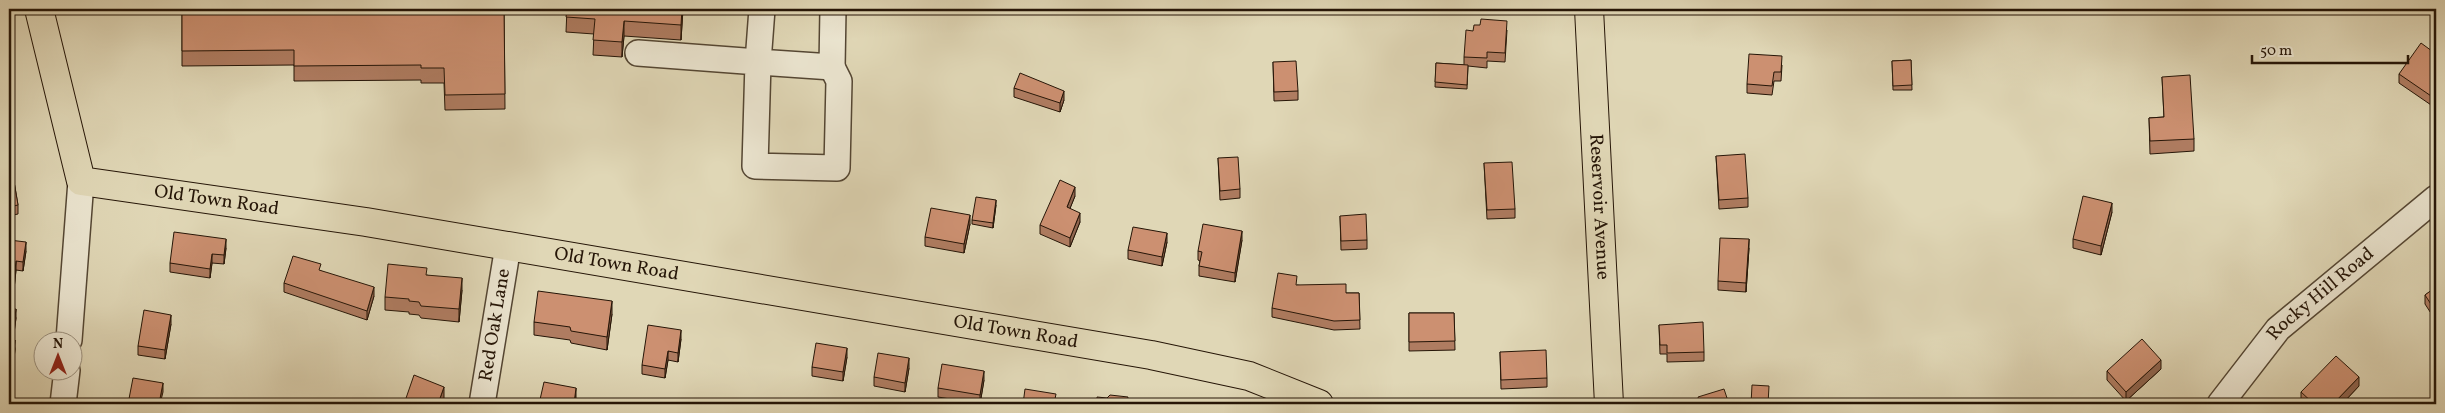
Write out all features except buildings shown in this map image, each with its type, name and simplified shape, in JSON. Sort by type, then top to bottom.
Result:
[{"type":"main road","points":[[39,9],[81,181]]},
{"type":"main road","name":"Reservoir Avenue","points":[[1589,9],[1609,404]]},
{"type":"main road","name":"Old Town Road","points":[[81,181],[319,215],[1151,355],[1249,376],[1319,404]]},
{"type":"street","points":[[762,9],[758,62],[755,166],[836,168],[839,81],[832,68],[833,9]]},
{"type":"street","points":[[638,52],[832,68]]},
{"type":"street","points":[[70,330],[81,181]]},
{"type":"street","name":"Rocky Hill Road","points":[[2220,404],[2278,329],[2436,198]]},
{"type":"street","name":"Red Oak Lane","points":[[482,404],[508,246]]},
{"type":"street","points":[[64,404],[66,380]]}]
